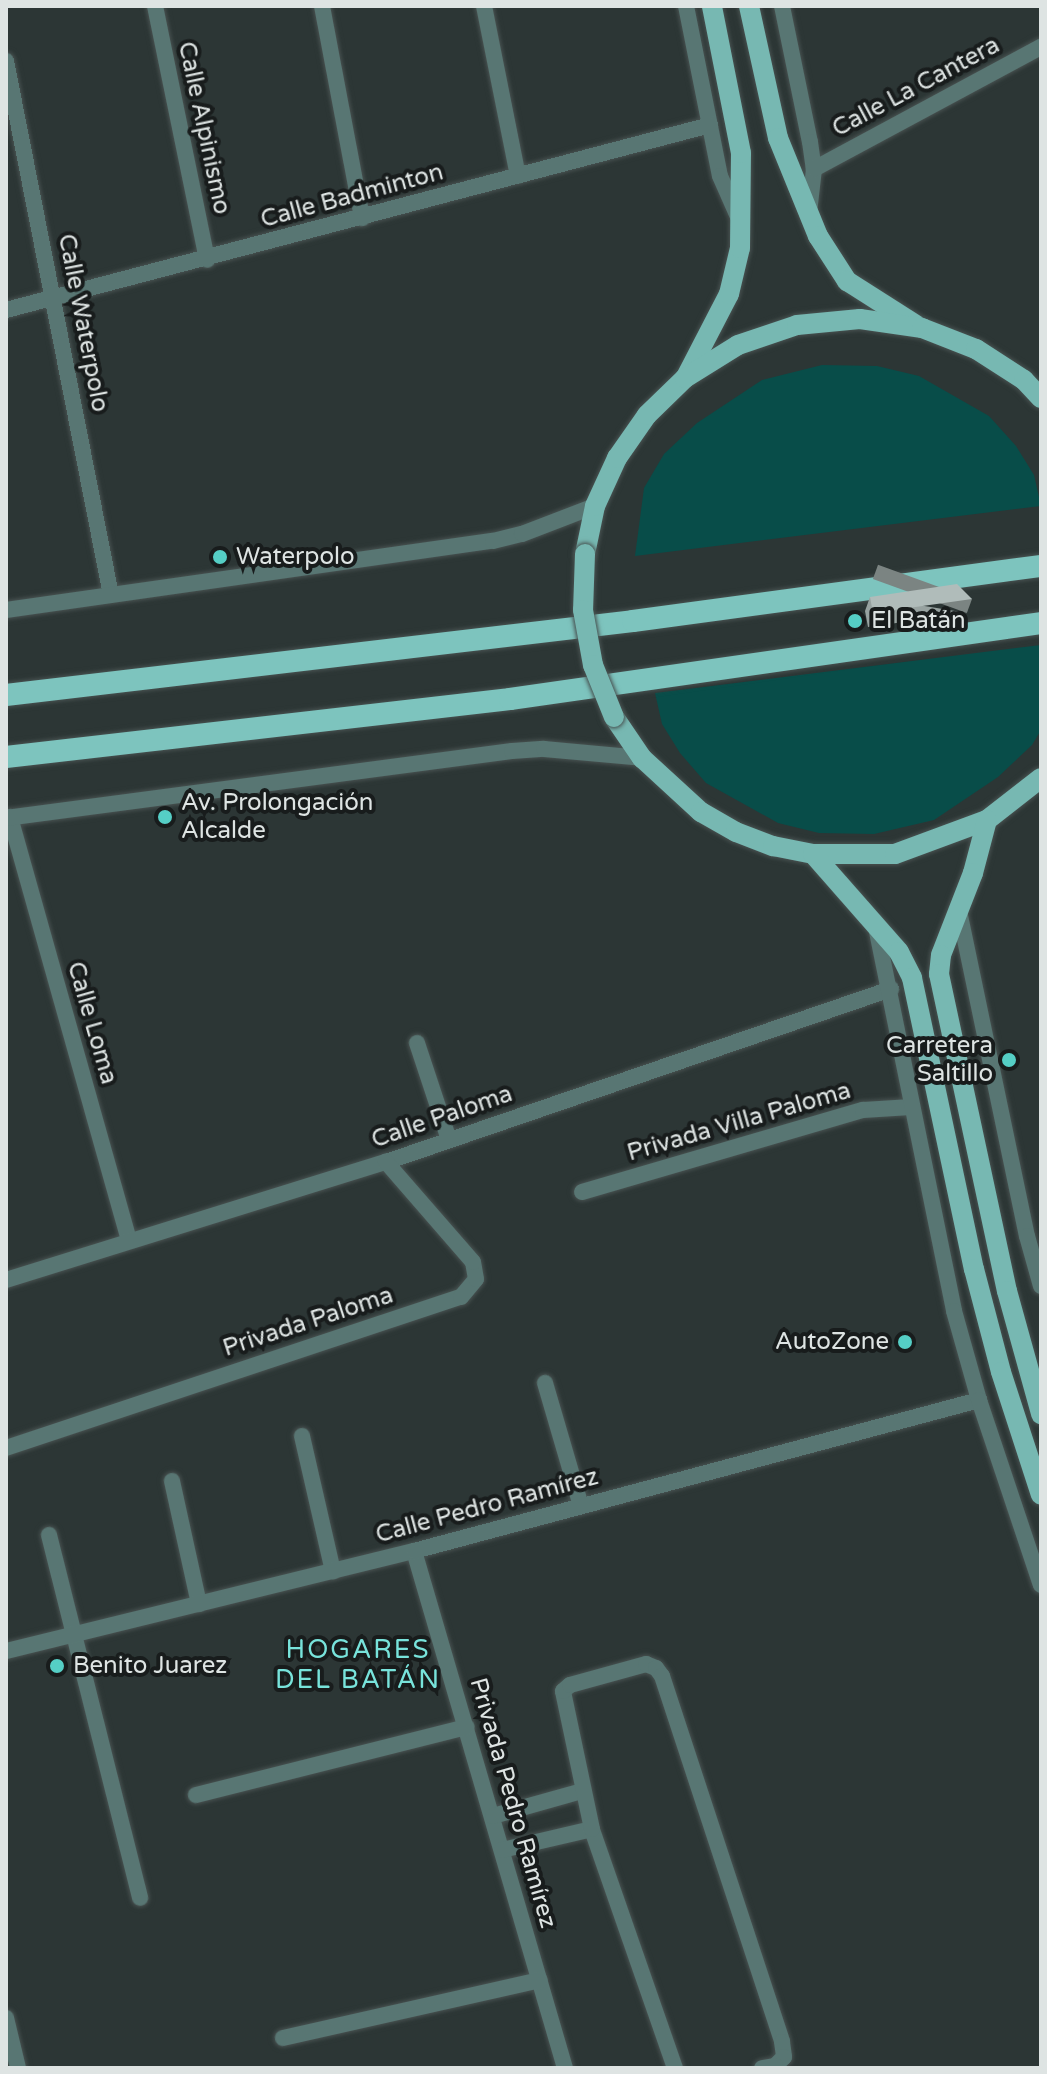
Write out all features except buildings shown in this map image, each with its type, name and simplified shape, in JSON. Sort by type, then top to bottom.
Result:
[{"type":"highway","points":[[6,695],[633,621],[1041,566]]},
{"type":"highway","points":[[6,757],[510,699],[1041,623]]},
{"type":"main road","points":[[685,378],[729,294],[741,224],[741,153],[712,6]]},
{"type":"main road","points":[[749,6],[778,138],[818,236],[847,281],[922,328],[976,349],[1024,380],[1041,398]]},
{"type":"main road","points":[[922,328],[860,319],[797,325],[738,345],[685,378],[639,426],[617,458],[595,506],[585,554],[583,610],[593,665],[614,717],[642,758],[670,787],[724,825],[773,846],[813,854],[895,854],[987,820],[1041,778]]},
{"type":"main road","points":[[987,820],[959,911],[944,945],[939,974],[1007,1291],[1041,1414]]},
{"type":"main road","points":[[813,854],[899,952],[912,978],[974,1269],[1001,1372],[1041,1495]]},
{"type":"street","name":"Calle Alpinismo","points":[[155,6],[207,260]]},
{"type":"street","points":[[322,6],[362,218]]},
{"type":"street","points":[[484,6],[518,176]]},
{"type":"street","points":[[686,6],[720,176],[741,224]]},
{"type":"street","points":[[782,6],[814,169],[809,214]]},
{"type":"street","name":"Calle La Cantera","points":[[814,169],[1041,47]]},
{"type":"street","name":"Calle Waterpolo","points":[[6,61],[111,595]]},
{"type":"street","name":"Calle Badminton","points":[[6,310],[207,260],[710,125]]},
{"type":"street","points":[[6,610],[493,541],[522,534],[595,506]]},
{"type":"street","points":[[8,818],[512,751],[544,749],[642,758]]},
{"type":"street","name":"Calle Loma","points":[[8,818],[129,1241]]},
{"type":"street","points":[[959,911],[1027,1236],[1041,1286]]},
{"type":"street","points":[[876,926],[954,1311],[979,1400],[1041,1585]]},
{"type":"street","name":"Calle Paloma","points":[[6,1280],[386,1162],[891,989]]},
{"type":"street","points":[[417,1043],[449,1140]]},
{"type":"street","name":"Privada Villa Paloma","points":[[582,1192],[863,1110],[911,1107]]},
{"type":"street","name":"Privada Paloma","points":[[6,1448],[461,1297],[476,1279],[473,1262],[386,1162]]},
{"type":"street","points":[[545,1383],[581,1506]]},
{"type":"street","name":"Calle Pedro Ramírez","points":[[6,1651],[414,1551],[979,1400]]},
{"type":"street","points":[[302,1436],[333,1571]]},
{"type":"street","points":[[172,1481],[199,1604]]},
{"type":"street","points":[[49,1535],[140,1898]]},
{"type":"street","name":"Privada Pedro Ramírez","points":[[414,1551],[565,2068]]},
{"type":"street","points":[[675,2068],[592,1829],[563,1691],[570,1685],[646,1664],[656,1668],[782,2042],[784,2057],[775,2066],[762,2068]]},
{"type":"street","points":[[196,1795],[467,1727]]},
{"type":"street","points":[[493,1816],[582,1791]]},
{"type":"street","points":[[502,1850],[592,1829]]},
{"type":"street","points":[[283,2038],[540,1980]]},
{"type":"street","points":[[6,2018],[18,2068]]},
{"type":"shaded area","points":[[822,365],[877,366],[919,376],[989,416],[1016,446],[1034,475],[1041,506],[635,556],[644,488],[664,454],[697,423],[762,380]]},
{"type":"shaded area","points":[[1041,645],[1041,730],[1032,745],[998,777],[934,820],[874,834],[819,833],[778,823],[706,783],[680,753],[662,724],[655,693]]},
{"type":"place","name":"Waterpolo","points":[[220,557]]},
{"type":"place","name":"El Batán","points":[[855,621]]},
{"type":"place","name":"Av. Prolongación Alcalde","points":[[165,817]]},
{"type":"place","name":"Carretera Saltillo","points":[[1009,1060]]},
{"type":"place","name":"AutoZone","points":[[905,1342]]},
{"type":"place","name":"Benito Juarez","points":[[57,1666]]},
{"type":"district","name":"HOGARES DEL BATÁN","points":[[358,1665]]}]
